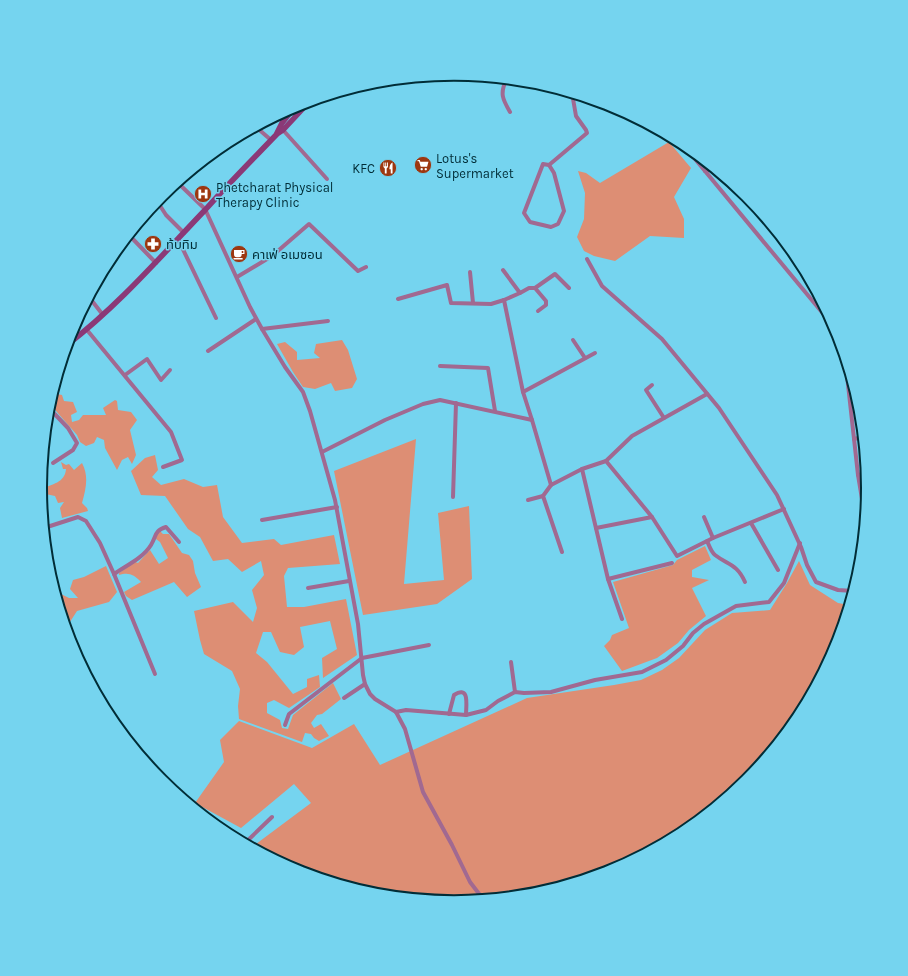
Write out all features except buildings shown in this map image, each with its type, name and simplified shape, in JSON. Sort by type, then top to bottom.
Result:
[{"type":"main road","points":[[76,339],[103,315],[156,263],[205,209],[301,111]]},
{"type":"main road","points":[[277,134],[286,117]]},
{"type":"street","points":[[504,84],[502,94],[503,100],[510,112]]},
{"type":"street","points":[[549,165],[587,132],[576,116],[573,99]]},
{"type":"street","points":[[283,130],[327,179]]},
{"type":"street","points":[[260,131],[271,140]]},
{"type":"street","points":[[697,162],[820,310]]},
{"type":"street","points":[[543,164],[549,165],[554,173],[564,211],[558,224],[551,227],[530,222],[524,213],[543,164]]},
{"type":"street","points":[[181,186],[205,209],[256,319],[285,367],[303,392],[310,411],[337,507],[349,581],[358,624],[365,684],[370,694],[375,699],[396,712],[406,729],[423,792],[470,882],[479,894]]},
{"type":"street","points":[[160,207],[166,215],[184,233]]},
{"type":"street","points":[[237,277],[272,256],[309,224],[358,272],[366,267]]},
{"type":"street","points":[[132,238],[156,263]]},
{"type":"street","points":[[178,239],[216,318]]},
{"type":"street","points":[[587,259],[602,286],[662,339],[719,408],[777,495],[800,543],[807,565],[816,582],[838,590],[848,591]]},
{"type":"street","points":[[503,270],[520,293]]},
{"type":"street","points":[[470,272],[473,303]]},
{"type":"street","points":[[398,299],[447,285],[451,303],[490,304],[504,300],[529,288],[535,288],[555,274],[569,288]]},
{"type":"street","points":[[535,288],[546,301],[546,305],[538,311]]},
{"type":"street","points":[[504,300],[523,392],[551,485]]},
{"type":"street","points":[[93,302],[103,315]]},
{"type":"street","points":[[208,351],[256,319]]},
{"type":"street","points":[[262,329],[328,321]]},
{"type":"street","points":[[87,330],[171,432],[182,460],[163,467]]},
{"type":"street","points":[[573,340],[585,358]]},
{"type":"street","points":[[523,392],[595,352]]},
{"type":"street","points":[[125,375],[147,359],[161,380],[170,370]]},
{"type":"street","points":[[440,366],[488,368],[495,411]]},
{"type":"street","points":[[652,385],[646,390],[664,418]]},
{"type":"street","points":[[528,500],[543,496],[551,485],[582,469],[606,461],[632,436],[707,394]]},
{"type":"street","points":[[322,452],[385,420],[423,404],[440,400],[532,420]]},
{"type":"street","points":[[851,402],[854,439],[861,492]]},
{"type":"street","points":[[453,497],[456,403]]},
{"type":"street","points":[[53,463],[73,450],[77,443],[68,428],[54,413]]},
{"type":"street","points":[[854,439],[858,438]]},
{"type":"street","points":[[606,461],[652,517],[677,556],[707,541],[784,509]]},
{"type":"street","points":[[582,469],[608,579],[622,618]]},
{"type":"street","points":[[543,496],[562,552]]},
{"type":"street","points":[[262,520],[337,507]]},
{"type":"street","points":[[49,526],[78,517],[86,520],[100,543],[114,574],[155,674]]},
{"type":"street","points":[[596,528],[652,517]]},
{"type":"street","points":[[704,517],[714,538]]},
{"type":"street","points":[[750,523],[778,570]]},
{"type":"street","points":[[114,574],[144,553],[151,545],[155,534],[161,528],[166,527],[179,542]]},
{"type":"street","points":[[707,541],[714,554],[732,564],[742,574],[745,582]]},
{"type":"street","points":[[396,712],[406,710],[466,715],[486,710],[498,701],[515,692],[551,692],[595,680],[642,672],[666,660],[683,646],[693,633],[704,624],[736,606],[769,602],[784,583],[800,543]]},
{"type":"street","points":[[608,579],[672,563]]},
{"type":"street","points":[[308,588],[349,581]]},
{"type":"street","points":[[285,725],[289,714],[362,658],[428,645]]},
{"type":"street","points":[[511,662],[515,692]]},
{"type":"street","points":[[344,698],[365,684]]},
{"type":"street","points":[[449,714],[454,695],[462,692],[465,694],[466,698],[466,715]]},
{"type":"street","points":[[249,840],[272,816]]},
{"type":"shaded area","points":[[668,142],[671,144],[691,168],[674,197],[684,219],[684,238],[650,236],[615,261],[594,256],[584,251],[577,237],[584,219],[585,193],[578,171],[586,173],[600,183]]},
{"type":"shaded area","points":[[342,340],[348,350],[357,379],[352,388],[335,391],[331,383],[315,389],[303,387],[277,344],[285,342],[297,352],[297,360],[320,358],[314,353],[316,344]]},
{"type":"shaded area","points":[[58,394],[62,395],[64,401],[73,402],[77,412],[71,415],[72,422],[79,420],[83,415],[106,415],[103,408],[115,400],[117,401],[118,410],[131,412],[137,420],[130,430],[136,455],[132,464],[128,457],[122,460],[117,470],[105,448],[104,440],[97,437],[94,443],[86,446],[80,442],[77,435],[55,410]]},
{"type":"shaded area","points":[[416,439],[404,584],[444,580],[438,513],[469,506],[472,579],[437,604],[363,615],[334,471]]},
{"type":"shaded area","points":[[155,455],[158,470],[152,477],[161,485],[184,479],[203,487],[217,485],[223,517],[242,543],[274,539],[281,545],[334,535],[340,564],[288,568],[284,576],[287,607],[304,607],[346,599],[357,655],[323,678],[322,658],[337,649],[330,621],[300,627],[304,647],[294,655],[280,652],[271,632],[263,632],[256,653],[267,662],[293,694],[307,687],[307,679],[319,675],[320,687],[289,708],[274,700],[267,703],[267,713],[280,720],[282,728],[288,729],[293,715],[333,683],[341,699],[322,714],[317,715],[311,723],[314,728],[321,724],[329,736],[319,741],[311,734],[305,733],[302,742],[239,719],[238,706],[240,689],[232,671],[204,654],[194,611],[233,602],[253,622],[257,608],[252,590],[264,575],[261,561],[242,572],[228,559],[213,561],[200,537],[188,529],[165,496],[141,495],[131,471],[145,458]]},
{"type":"shaded area","points":[[61,462],[66,465],[69,464],[74,470],[82,463],[86,473],[86,488],[82,503],[88,511],[62,518],[60,508],[64,502],[58,503],[55,496],[47,494],[47,488],[47,486],[61,480],[66,469],[63,469]]},
{"type":"shaded area","points":[[160,531],[163,534],[169,534],[182,553],[189,555],[193,561],[195,573],[201,587],[187,597],[174,582],[132,600],[126,596],[124,592],[141,582],[131,574],[119,575],[119,573],[135,562],[138,563],[150,550],[159,564],[168,558],[160,542],[156,539],[156,535]]},
{"type":"shaded area","points":[[705,546],[711,560],[692,570],[692,577],[709,580],[692,588],[706,616],[689,630],[678,643],[657,658],[622,671],[604,646],[610,640],[612,635],[629,628],[613,582],[673,565],[677,560]]},
{"type":"shaded area","points":[[799,561],[810,585],[838,603],[844,604],[830,644],[806,692],[777,736],[742,776],[722,794],[702,811],[680,826],[634,853],[610,864],[559,881],[507,892],[454,895],[401,892],[349,881],[323,873],[298,864],[257,844],[311,803],[294,784],[241,828],[196,802],[224,762],[220,740],[239,721],[312,748],[354,724],[380,765],[527,698],[641,680],[662,670],[679,658],[705,630],[732,613],[770,610]]},
{"type":"shaded area","points":[[106,566],[117,592],[109,602],[77,611],[70,622],[61,594],[69,598],[78,598],[70,589],[73,580],[84,577]]},
{"type":"place","name":"Lotus's Supermarket","points":[[423,165]]},
{"type":"place","name":"KFC","points":[[388,168]]},
{"type":"place","name":"Phetcharat Physical Therapy Clinic","points":[[203,194]]},
{"type":"place","name":"ท้บทิม","points":[[153,244]]},
{"type":"place","name":"คาเฟ่ อเมซอน","points":[[239,254]]}]
